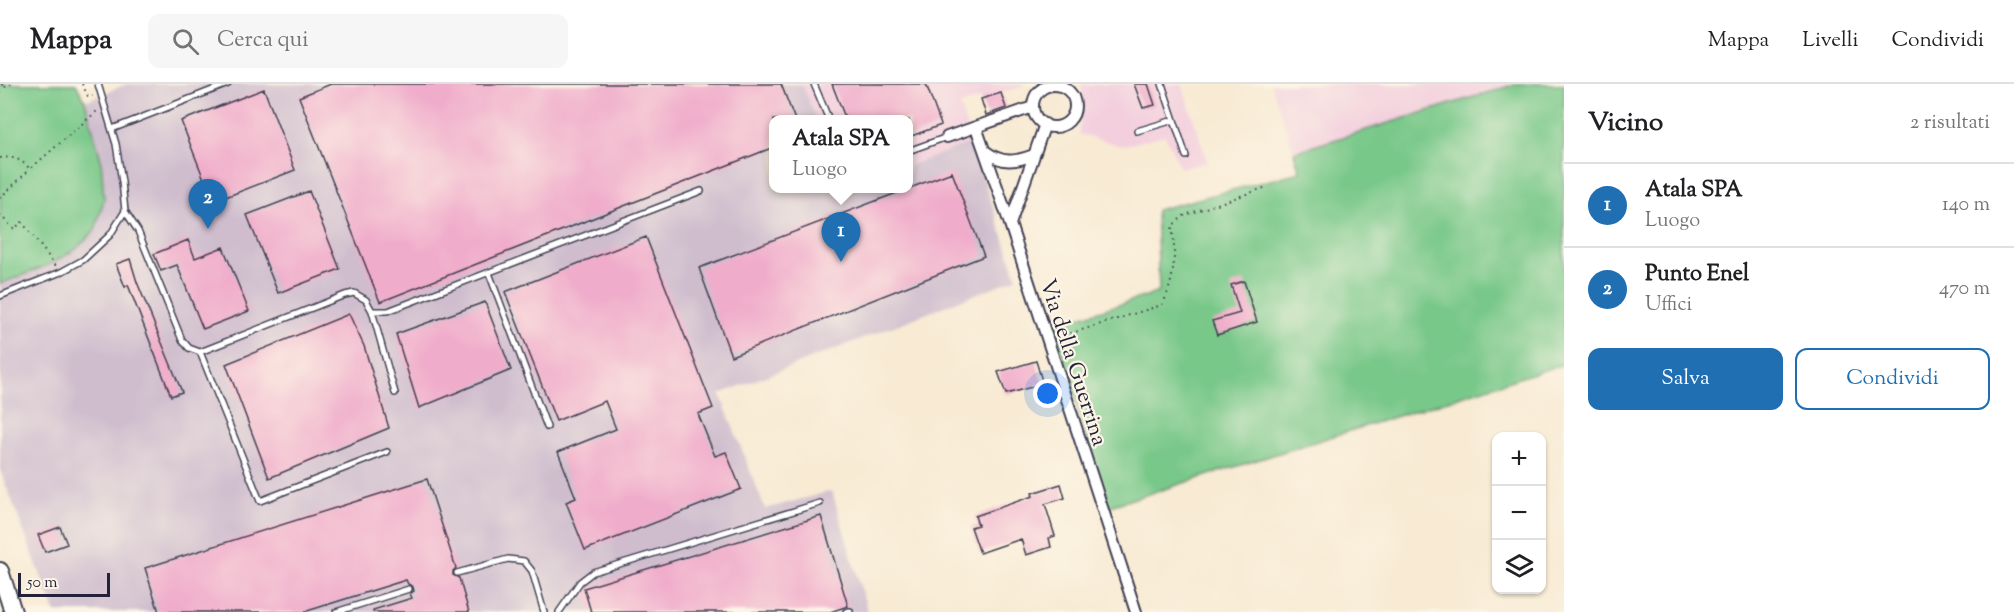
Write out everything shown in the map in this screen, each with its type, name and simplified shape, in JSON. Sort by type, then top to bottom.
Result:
[{"type":"main road","points":[[0,571],[11,612]]},
{"type":"main road","points":[[0,592],[11,612]]},
{"type":"street","points":[[1052,85],[1064,86],[1074,99],[1072,116],[1057,126],[1045,124],[1039,120],[1033,107],[1035,95],[1052,85]]},
{"type":"street","points":[[947,137],[1033,107]]},
{"type":"street","points":[[1010,224],[1045,124]]},
{"type":"street","name":"Via della Guerrina","points":[[976,127],[1010,224],[1136,612]]},
{"type":"street","points":[[985,151],[994,159],[1007,162],[1034,155]]},
{"type":"lane","points":[[98,84],[112,129],[125,211],[138,231],[182,340],[189,348],[200,352],[354,293],[366,300],[372,311],[395,393]]},
{"type":"lane","points":[[112,129],[228,84]]},
{"type":"lane","points":[[814,84],[827,115]]},
{"type":"lane","points":[[1162,84],[1186,156]]},
{"type":"lane","points":[[1137,131],[1174,120]]},
{"type":"lane","points":[[913,150],[947,137]]},
{"type":"lane","points":[[372,311],[388,311],[397,308],[700,191]]},
{"type":"lane","points":[[0,296],[61,272],[83,260],[110,235],[125,211]]},
{"type":"lane","points":[[489,273],[547,428]]},
{"type":"lane","points":[[200,352],[260,501],[387,452]]},
{"type":"lane","points":[[559,612],[580,582],[593,572],[820,503]]},
{"type":"lane","points":[[457,573],[508,559],[524,561],[532,571],[544,612]]},
{"type":"lane","points":[[336,612],[409,589]]},
{"type":"path","points":[[2,86],[11,84]]},
{"type":"path","points":[[0,198],[30,169],[105,106]]},
{"type":"path","points":[[0,158],[11,157],[24,162],[30,169]]},
{"type":"path","points":[[1048,340],[1162,305],[1172,280],[1175,248],[1172,226],[1185,215],[1264,188]]},
{"type":"path","points":[[0,215],[14,229],[22,222],[61,272]]},
{"type":"shaded area","points":[[127,84],[802,84],[814,115],[769,115],[769,193],[913,193],[913,164],[971,142],[1017,278],[720,394],[765,509],[832,491],[868,612],[55,612],[0,470],[0,284],[53,263],[101,160],[85,101]]},
{"type":"shaded area","points":[[802,84],[1024,84],[1021,87],[960,105],[971,142],[913,164],[913,115],[814,115]]},
{"type":"shaded area","points":[[1082,84],[1182,84],[1208,163],[1180,168],[1165,135],[1122,146],[1079,134]]},
{"type":"shaded area","points":[[1271,84],[1516,84],[1294,152]]},
{"type":"green space","points":[[0,84],[76,84],[85,101],[101,160],[104,199],[95,230],[76,249],[53,263],[0,284]]},
{"type":"green space","points":[[1516,84],[1564,84],[1564,364],[1107,507],[1054,325],[1159,292],[1156,210],[1300,172],[1294,152]]},
{"type":"building","points":[[331,84],[781,84],[793,115],[769,115],[769,149],[380,302],[299,97]]},
{"type":"building","points":[[832,84],[926,84],[941,125],[913,136],[913,115],[844,115]]},
{"type":"building","points":[[1134,84],[1148,84],[1155,105],[1143,108]]},
{"type":"building","points":[[264,89],[295,170],[213,202],[181,121]]},
{"type":"building","points":[[1001,93],[1006,108],[986,115],[981,99]]},
{"type":"building","points":[[952,172],[984,256],[731,356],[699,268],[897,193],[913,193],[913,187]]},
{"type":"building","points":[[309,191],[340,269],[278,293],[247,215]]},
{"type":"building","points":[[646,237],[713,408],[698,414],[715,456],[726,452],[741,489],[585,550],[566,502],[576,498],[558,452],[616,429],[605,401],[556,421],[505,292]]},
{"type":"building","points":[[188,240],[195,258],[223,247],[249,311],[203,329],[177,265],[161,271],[154,254]]},
{"type":"building","points":[[130,259],[137,282],[182,392],[171,396],[128,285],[125,287],[116,264]]},
{"type":"building","points":[[1244,281],[1257,322],[1217,335],[1212,321],[1240,313],[1231,285]]},
{"type":"building","points":[[485,302],[511,370],[419,408],[396,334]]},
{"type":"building","points":[[349,314],[364,346],[389,428],[269,478],[226,364]]},
{"type":"building","points":[[1036,361],[1043,384],[1006,394],[998,372]]},
{"type":"building","points":[[427,479],[456,568],[453,575],[459,578],[469,612],[373,612],[373,610],[412,598],[410,594],[414,591],[413,587],[406,580],[304,612],[159,612],[145,568]]},
{"type":"building","points":[[1061,484],[1065,498],[1045,504],[1055,536],[1049,538],[1051,547],[1026,555],[1021,539],[980,553],[971,527],[978,525],[975,516]]},
{"type":"building","points":[[821,516],[848,606],[830,612],[591,612],[584,588]]},
{"type":"building","points":[[60,527],[67,544],[45,552],[38,535]]},
{"type":"place","name":"Punto Enel","points":[[208,229]]},
{"type":"place","name":"Atala SPA","points":[[841,262]]}]
